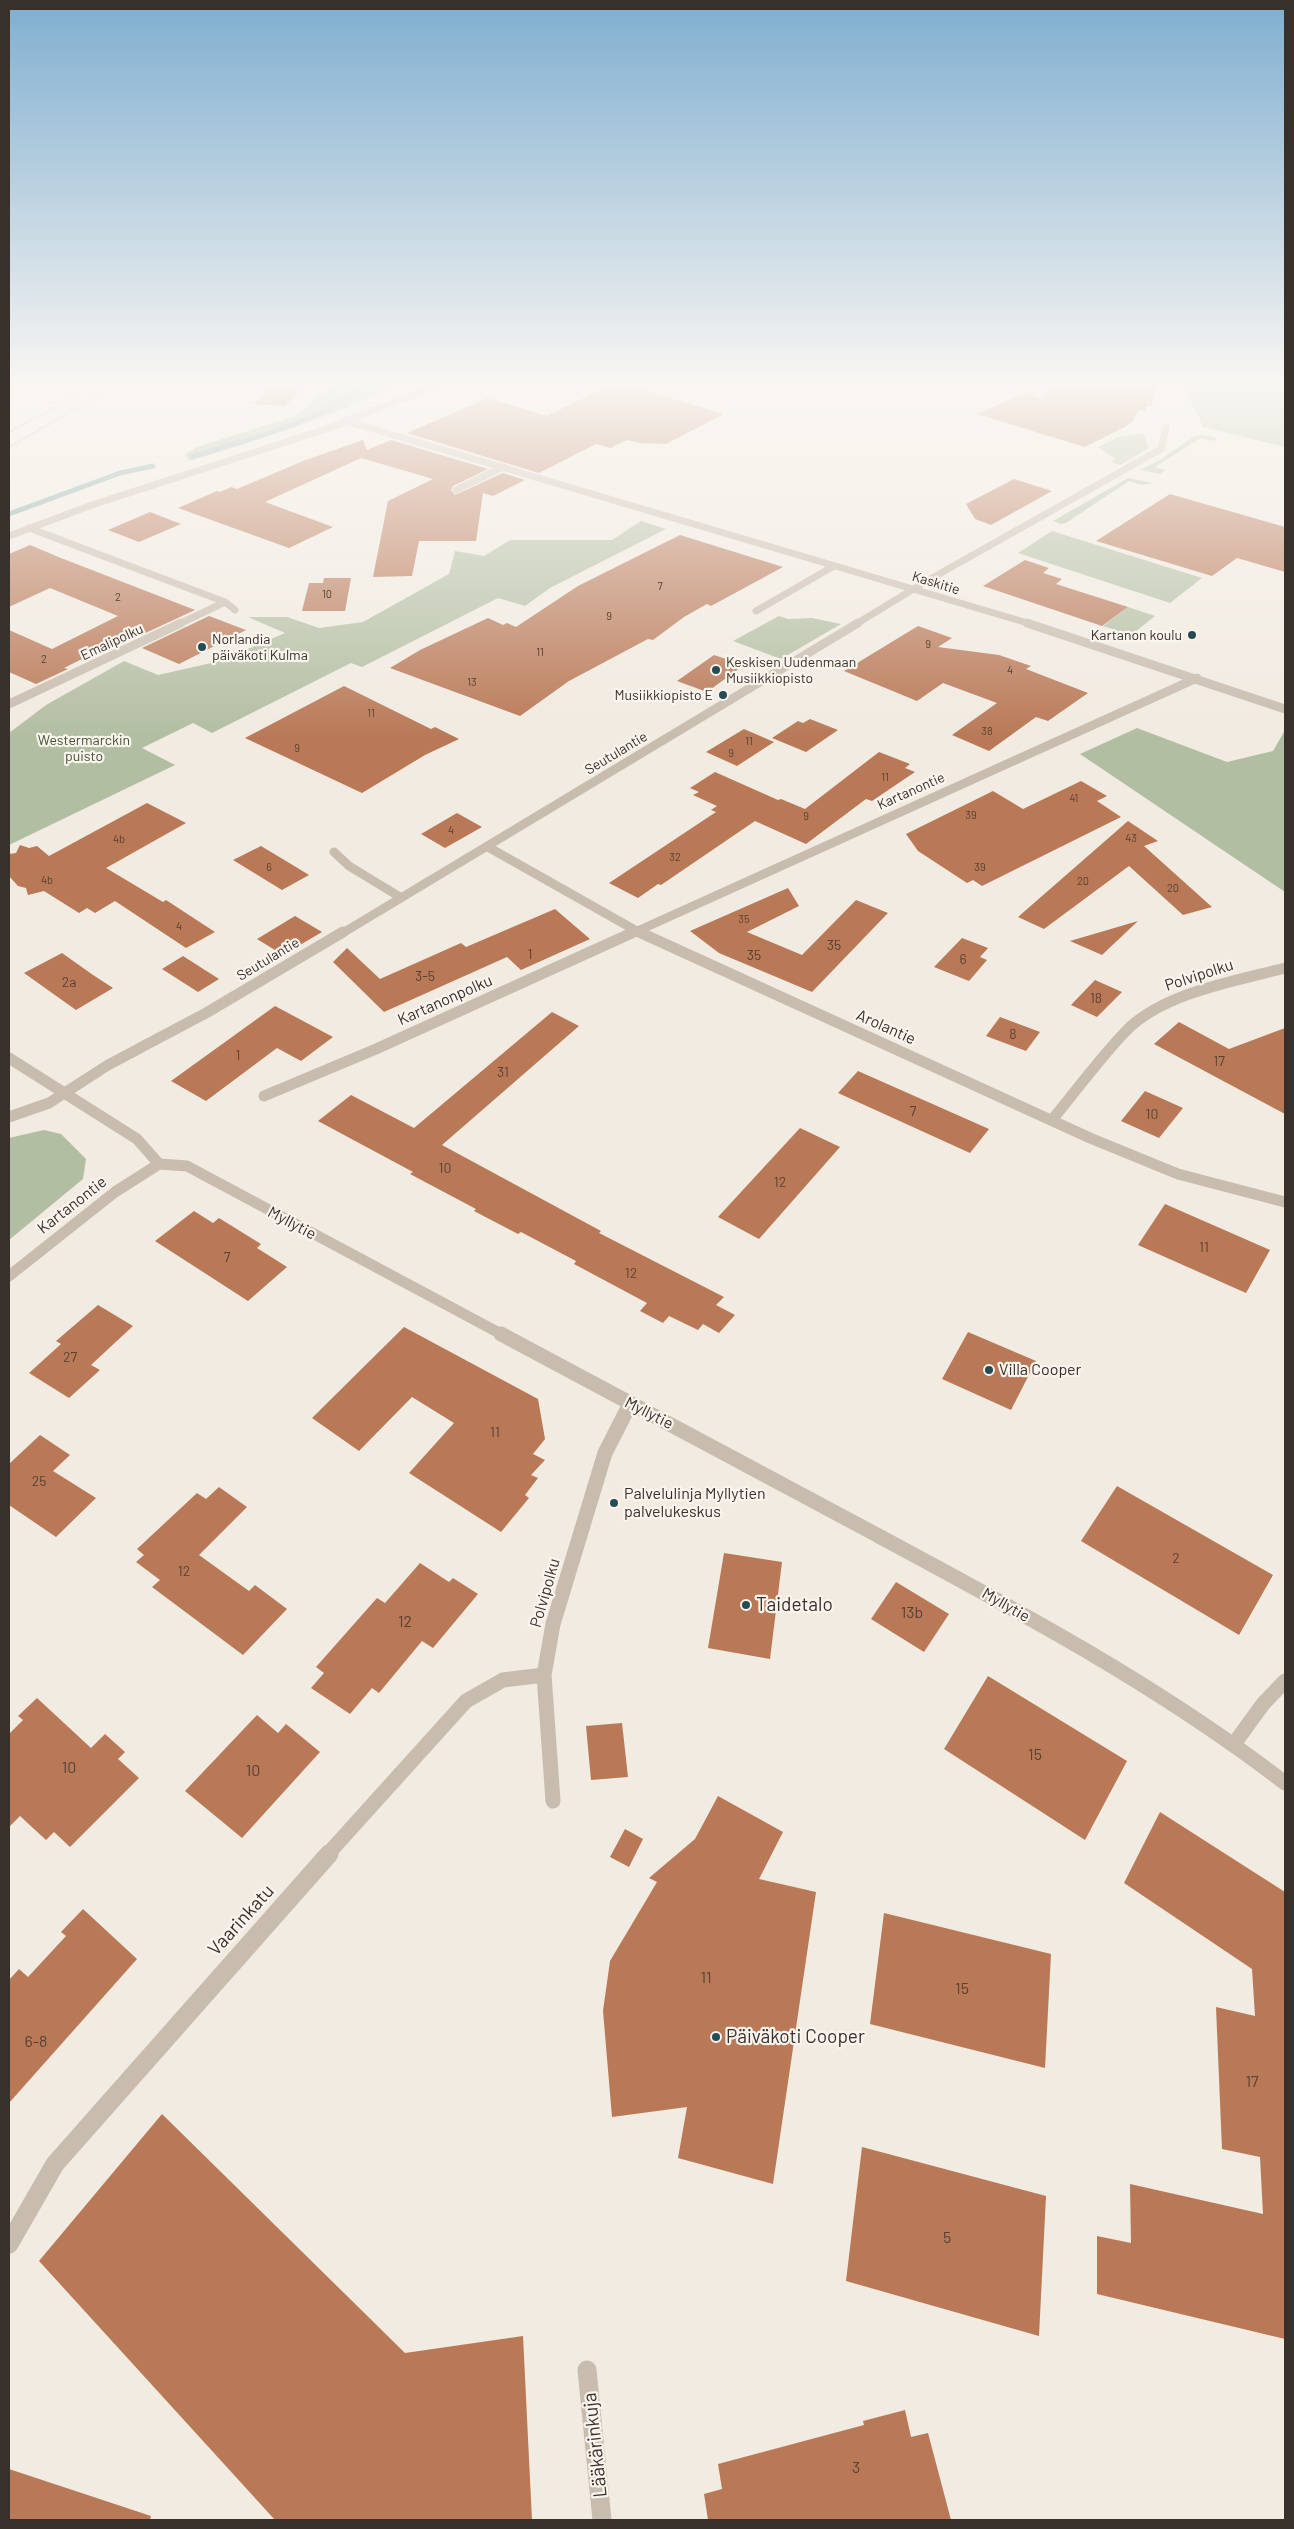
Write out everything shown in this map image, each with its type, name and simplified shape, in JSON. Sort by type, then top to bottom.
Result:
[{"type":"street","points":[[9,536],[106,502]]},
{"type":"street","name":"Kaskitie","points":[[620,502],[916,589],[1197,678],[1285,709]]},
{"type":"street","name":"Seutulantie","points":[[9,1117],[49,1103],[67,1093],[108,1065],[206,1012],[488,847],[916,589],[1065,502]]},
{"type":"street","points":[[29,528],[225,602],[235,610]]},
{"type":"street","points":[[756,611],[834,566]]},
{"type":"street","name":"Emalipolku","points":[[9,705],[225,602]]},
{"type":"street","name":"Kartanontie","points":[[638,931],[1197,678]]},
{"type":"street","name":"Arolantie","points":[[488,847],[662,944],[1052,1120],[1178,1174],[1285,1202]]},
{"type":"street","points":[[334,852],[349,866],[400,897]]},
{"type":"street","name":"Kartanonpolku","points":[[264,1096],[376,1049],[638,931]]},
{"type":"street","name":"Polvipolku","points":[[1052,1120],[1127,1030],[1164,1005],[1200,990],[1285,968]]},
{"type":"street","points":[[9,1058],[137,1139],[159,1164]]},
{"type":"street","name":"Kartanontie","points":[[9,1276],[115,1192],[159,1164]]},
{"type":"street","name":"Myllytie","points":[[159,1164],[187,1166],[998,1600],[1120,1672],[1234,1744],[1285,1783]]},
{"type":"street","name":"Polvipolku","points":[[553,1801],[544,1676],[553,1624],[605,1454],[630,1404]]},
{"type":"street","name":"Vaarinkatu","points":[[9,2244],[55,2164],[220,1975],[466,1701],[503,1680],[544,1676]]},
{"type":"street","points":[[1234,1744],[1262,1704],[1285,1681]]},
{"type":"street","name":"Lääkärinkuja","points":[[587,2370],[602,2520]]},
{"type":"green space","points":[[1086,502],[1097,502],[1066,523],[1061,524],[1053,521]]},
{"type":"green space","name":"Westermarckin puisto","points":[[641,521],[666,529],[550,588],[525,606],[498,598],[362,667],[351,663],[212,733],[193,723],[142,748],[175,765],[9,845],[9,733],[46,705],[124,661],[158,675],[220,661],[285,633],[248,617],[287,617],[319,628],[363,622],[449,574],[455,551],[484,556],[510,540],[612,540]]},
{"type":"green space","points":[[1052,531],[1202,578],[1170,603],[1018,553]]},
{"type":"green space","points":[[1128,607],[1155,616],[1131,635],[1103,626]]},
{"type":"green space","points":[[779,616],[788,619],[812,618],[841,624],[781,659],[733,641]]},
{"type":"green space","points":[[1137,728],[1227,762],[1273,751],[1285,730],[1285,892],[1080,754]]},
{"type":"green space","points":[[44,1130],[61,1134],[86,1159],[83,1179],[9,1240],[9,1138]]},
{"type":"building","points":[[192,502],[265,502],[333,527],[289,548],[178,508]]},
{"type":"building","points":[[388,502],[482,502],[476,541],[419,541],[412,576],[373,577]]},
{"type":"building","points":[[970,502],[1032,502],[991,525],[975,519],[966,504]]},
{"type":"building","points":[[1157,502],[1198,502],[1285,527],[1285,572],[1237,558],[1212,576],[1096,541]]},
{"type":"building","points":[[150,512],[181,524],[139,542],[108,530]]},
{"type":"building","points":[[680,535],[783,567],[711,606],[707,604],[684,617],[653,640],[648,639],[569,681],[520,716],[390,668],[420,650],[488,618],[503,625],[507,623],[516,627],[578,586]]},
{"type":"building","points":[[30,545],[195,610],[126,642],[120,640],[64,668],[68,669],[36,684],[9,672],[9,630],[52,649],[118,616],[50,588],[9,607],[9,554]]},
{"type":"building","points":[[1025,560],[1049,568],[1043,573],[1062,579],[1056,584],[1128,607],[1102,626],[983,586]]},
{"type":"building","points":[[324,578],[351,578],[345,611],[302,611],[309,583],[323,583]]},
{"type":"building","points":[[209,616],[246,630],[179,664],[142,648]]},
{"type":"building","points":[[918,626],[952,638],[938,647],[999,655],[1031,666],[1026,669],[1088,693],[1048,721],[1036,717],[989,751],[952,735],[997,703],[943,683],[917,701],[844,671]]},
{"type":"building","name":"Keskisen Uudenmaan Musiikkiopisto","points":[[714,655],[744,665],[707,692],[677,681]]},
{"type":"building","points":[[344,686],[431,729],[435,727],[459,739],[425,755],[362,793],[245,738]]},
{"type":"building","points":[[810,719],[838,730],[806,752],[772,738],[798,721],[803,723]]},
{"type":"building","points":[[744,729],[774,742],[737,766],[706,752]]},
{"type":"building","points":[[879,752],[910,764],[905,768],[915,772],[872,801],[866,799],[806,844],[755,821],[661,885],[658,884],[638,898],[609,883],[716,812],[711,810],[717,806],[693,795],[699,792],[690,788],[715,772],[778,800],[781,799],[805,809]]},
{"type":"building","points":[[1081,781],[1107,796],[1097,801],[1121,817],[982,886],[973,880],[967,883],[918,851],[906,834],[993,791],[1023,809]]},
{"type":"building","points":[[147,803],[186,823],[106,868],[163,902],[166,900],[215,932],[186,948],[115,901],[95,913],[87,908],[79,913],[44,891],[28,895],[26,888],[18,886],[9,876],[9,854],[16,853],[20,845],[29,848],[37,846],[49,856]]},
{"type":"building","points":[[457,813],[482,827],[445,848],[421,834]]},
{"type":"building","points":[[1128,821],[1158,841],[1144,846],[1212,907],[1183,915],[1129,866],[1044,929],[1018,917]]},
{"type":"building","points":[[261,846],[309,875],[282,890],[233,860]]},
{"type":"building","points":[[788,888],[799,906],[747,932],[802,955],[856,900],[888,913],[812,992],[719,953],[690,931]]},
{"type":"building","points":[[555,909],[590,939],[521,970],[507,957],[384,1012],[333,962],[347,948],[380,979],[461,943],[466,947]]},
{"type":"building","points":[[295,916],[322,932],[283,955],[257,939]]},
{"type":"building","points":[[1138,921],[1102,955],[1070,941]]},
{"type":"building","points":[[962,938],[988,948],[980,957],[987,960],[969,981],[934,967]]},
{"type":"building","points":[[62,953],[113,988],[76,1010],[24,973]]},
{"type":"building","points":[[183,956],[219,979],[198,992],[162,969]]},
{"type":"building","points":[[1095,980],[1122,992],[1097,1017],[1071,1005]]},
{"type":"building","points":[[275,1006],[333,1037],[301,1061],[277,1048],[206,1101],[171,1081]]},
{"type":"building","points":[[552,1012],[579,1026],[442,1145],[601,1231],[599,1233],[724,1297],[716,1305],[735,1315],[719,1333],[703,1324],[698,1330],[669,1316],[663,1323],[640,1311],[647,1303],[574,1264],[576,1261],[521,1232],[518,1234],[474,1211],[476,1209],[410,1174],[413,1172],[318,1121],[351,1095],[414,1128]]},
{"type":"building","points":[[1000,1017],[1040,1032],[1026,1051],[986,1036]]},
{"type":"building","points":[[1179,1022],[1229,1049],[1285,1028],[1285,1114],[1154,1044]]},
{"type":"building","points":[[858,1071],[989,1129],[970,1153],[838,1093]]},
{"type":"building","points":[[1145,1091],[1183,1108],[1159,1138],[1121,1121]]},
{"type":"building","points":[[800,1128],[840,1147],[759,1239],[718,1217]]},
{"type":"building","points":[[1165,1204],[1270,1250],[1246,1293],[1138,1245]]},
{"type":"building","points":[[194,1211],[213,1223],[219,1218],[261,1244],[257,1248],[287,1267],[248,1301],[155,1241]]},
{"type":"building","points":[[98,1305],[133,1326],[91,1365],[100,1370],[69,1398],[29,1373],[61,1344],[56,1341]]},
{"type":"building","points":[[404,1327],[538,1399],[545,1439],[533,1454],[545,1460],[531,1475],[538,1478],[525,1495],[529,1498],[501,1532],[409,1473],[454,1423],[412,1397],[359,1451],[312,1418]]},
{"type":"building","name":"Villa Cooper","points":[[968,1332],[1036,1361],[1011,1410],[942,1379]]},
{"type":"building","points":[[40,1435],[70,1455],[53,1471],[96,1498],[56,1537],[9,1505],[9,1464]]},
{"type":"building","points":[[1117,1486],[1273,1575],[1239,1635],[1081,1541]]},
{"type":"building","points":[[219,1487],[247,1507],[199,1555],[249,1591],[255,1585],[287,1609],[243,1655],[152,1587],[160,1580],[136,1562],[144,1555],[137,1549],[197,1493],[206,1499]]},
{"type":"building","name":"Taidetalo","points":[[724,1553],[782,1562],[770,1659],[708,1648]]},
{"type":"building","points":[[420,1563],[449,1582],[453,1578],[478,1594],[433,1648],[422,1641],[379,1693],[372,1688],[350,1714],[311,1688],[324,1673],[316,1667],[377,1598],[385,1603]]},
{"type":"building","points":[[896,1582],[949,1614],[924,1652],[871,1619]]},
{"type":"building","points":[[988,1676],[1127,1761],[1085,1840],[944,1749]]},
{"type":"building","points":[[37,1698],[91,1748],[105,1734],[125,1752],[118,1759],[139,1778],[70,1847],[54,1832],[46,1840],[20,1816],[9,1827],[9,1734],[23,1720],[18,1716]]},
{"type":"building","points":[[257,1715],[278,1733],[286,1724],[320,1752],[242,1838],[185,1791]]},
{"type":"building","points":[[622,1723],[628,1777],[591,1780],[586,1726]]},
{"type":"building","points":[[718,1796],[783,1832],[759,1879],[816,1892],[773,2184],[678,2158],[687,2107],[612,2117],[603,2011],[610,1961],[657,1882],[649,1878],[695,1839]]},
{"type":"building","points":[[1160,1812],[1285,1892],[1285,2339],[1097,2294],[1097,2236],[1131,2243],[1130,2184],[1263,2214],[1260,2157],[1222,2149],[1216,2007],[1255,2016],[1252,1969],[1124,1883]]},
{"type":"building","points":[[625,1829],[643,1839],[629,1867],[610,1857]]},
{"type":"building","points":[[83,1909],[137,1959],[9,2103],[9,1980],[19,1969],[28,1977],[66,1936],[61,1932]]},
{"type":"building","points":[[884,1913],[1051,1954],[1045,2068],[870,2024]]},
{"type":"building","points":[[162,2114],[405,2353],[523,2336],[532,2520],[275,2520],[39,2261]]},
{"type":"building","points":[[862,2147],[1046,2196],[1039,2336],[846,2281]]},
{"type":"building","points":[[905,2410],[911,2437],[928,2433],[951,2520],[708,2520],[704,2494],[722,2489],[718,2464],[864,2425],[863,2421]]},
{"type":"building","points":[[9,2469],[151,2516],[150,2520],[9,2520]]},
{"type":"waterway","points":[[9,514],[41,502]]},
{"type":"place","name":"Kartanon koulu","points":[[1192,635]]},
{"type":"place","name":"Norlandia päiväkoti Kulma","points":[[202,647]]},
{"type":"place","name":"Keskisen Uudenmaan Musiikkiopisto","points":[[716,670]]},
{"type":"place","name":"Musiikkiopisto E","points":[[723,695]]},
{"type":"place","name":"Villa Cooper","points":[[989,1370]]},
{"type":"place","name":"Palvelulinja Myllytien palvelukeskus","points":[[614,1503]]},
{"type":"place","name":"Taidetalo","points":[[746,1605]]},
{"type":"place","name":"Päiväkoti Cooper","points":[[716,2037]]}]
